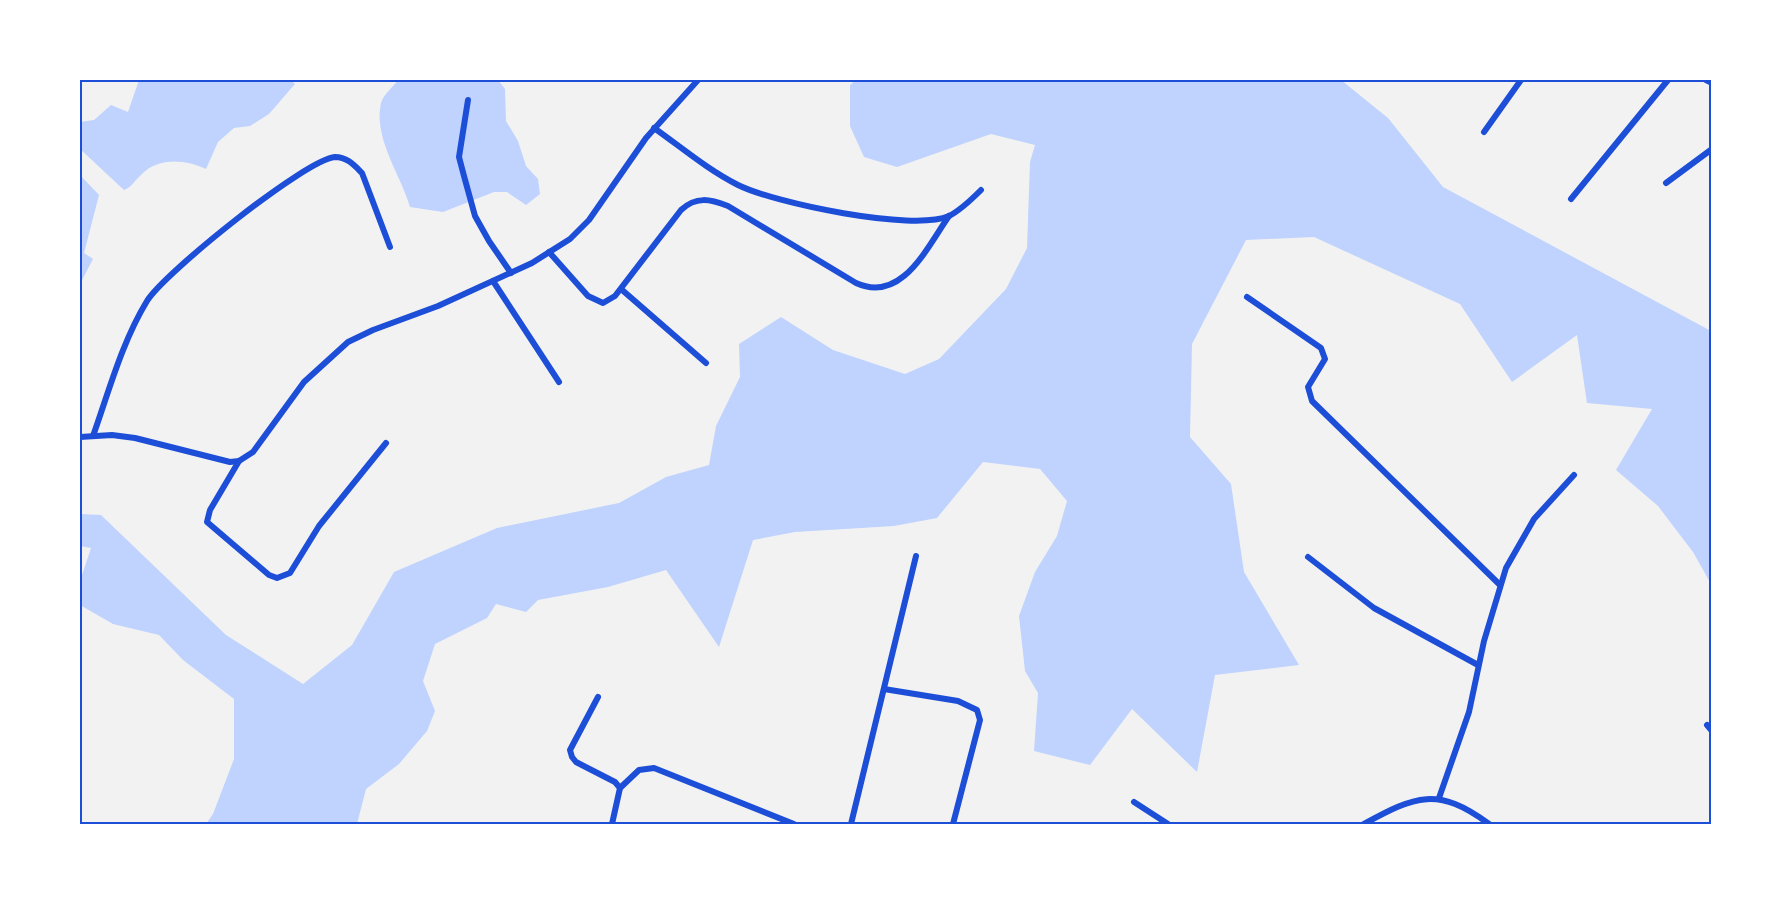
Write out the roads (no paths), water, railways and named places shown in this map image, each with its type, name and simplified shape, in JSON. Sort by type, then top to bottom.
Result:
[{"type":"street","points":[[80,437],[135,438],[208,458],[238,461],[253,452],[304,382],[337,350],[360,335],[438,306],[511,273],[570,238],[589,220],[654,128],[698,80]]},
{"type":"street","points":[[1484,132],[1521,80]]},
{"type":"street","points":[[1571,199],[1668,80]]},
{"type":"street","points":[[1706,80],[1712,83]]},
{"type":"street","points":[[468,100],[459,157],[475,216],[511,273]]},
{"type":"street","points":[[654,128],[726,179],[765,195],[808,208],[891,219],[931,220],[949,216]]},
{"type":"street","points":[[1666,183],[1712,149]]},
{"type":"street","points":[[93,436],[126,343],[149,298],[168,276],[212,239],[295,178],[327,159],[336,157],[353,163],[362,173],[390,247]]},
{"type":"street","points":[[549,252],[595,302],[609,301],[621,289],[681,210],[689,202],[709,199],[728,206],[867,288],[885,288],[902,279],[949,216],[981,190]]},
{"type":"street","points":[[493,281],[559,382]]},
{"type":"street","points":[[621,289],[706,363]]},
{"type":"street","points":[[1246,297],[1321,348],[1325,359],[1308,387],[1312,401],[1500,585]]},
{"type":"street","points":[[238,461],[210,510],[207,522],[269,575],[277,578],[291,573],[319,526],[386,443]]},
{"type":"street","points":[[1438,798],[1462,738],[1478,665],[1500,585],[1534,519],[1574,475]]},
{"type":"street","points":[[851,825],[915,556]]},
{"type":"street","points":[[1308,557],[1374,608],[1478,665]]},
{"type":"street","points":[[884,689],[958,701],[977,710],[980,720],[953,825]]},
{"type":"street","points":[[598,697],[570,750],[572,757],[615,782],[620,788]]},
{"type":"street","points":[[612,825],[620,788],[639,770],[654,768],[794,825]]},
{"type":"street","points":[[1364,825],[1403,803],[1438,798],[1475,813],[1489,825]]},
{"type":"street","points":[[1134,802],[1168,825]]},
{"type":"water","points":[[139,80],[291,80],[295,84],[269,114],[250,126],[234,128],[218,142],[206,169],[181,162],[155,165],[124,190],[80,149],[80,122],[94,120],[111,105],[128,112]]},
{"type":"water","points":[[398,80],[498,80],[505,89],[506,121],[518,141],[526,166],[538,179],[540,194],[526,205],[507,192],[494,192],[443,212],[410,207],[381,130],[382,100]]},
{"type":"water","points":[[856,80],[1341,80],[1388,118],[1443,187],[1711,331],[1711,584],[1693,552],[1658,506],[1616,470],[1652,409],[1587,403],[1577,335],[1512,382],[1460,304],[1314,237],[1246,240],[1192,344],[1190,437],[1231,484],[1244,572],[1299,665],[1215,675],[1197,772],[1132,709],[1090,765],[1034,751],[1038,693],[1025,671],[1019,616],[1035,572],[1057,536],[1067,501],[1040,469],[983,462],[937,518],[894,526],[795,532],[753,540],[719,647],[666,570],[608,587],[538,600],[526,612],[496,604],[487,618],[435,644],[423,681],[435,711],[427,731],[399,764],[366,789],[357,824],[206,824],[213,814],[234,759],[234,699],[183,660],[159,635],[113,624],[80,605],[80,581],[91,548],[80,546],[80,514],[101,515],[226,635],[303,684],[352,645],[394,572],[497,528],[619,503],[666,477],[709,465],[716,426],[740,377],[739,344],[781,317],[833,350],[905,374],[939,359],[1006,289],[1027,248],[1030,162],[1035,145],[991,134],[897,167],[864,157],[850,126],[850,85]]},
{"type":"water","points":[[80,175],[99,195],[84,253],[93,259],[80,284]]}]
